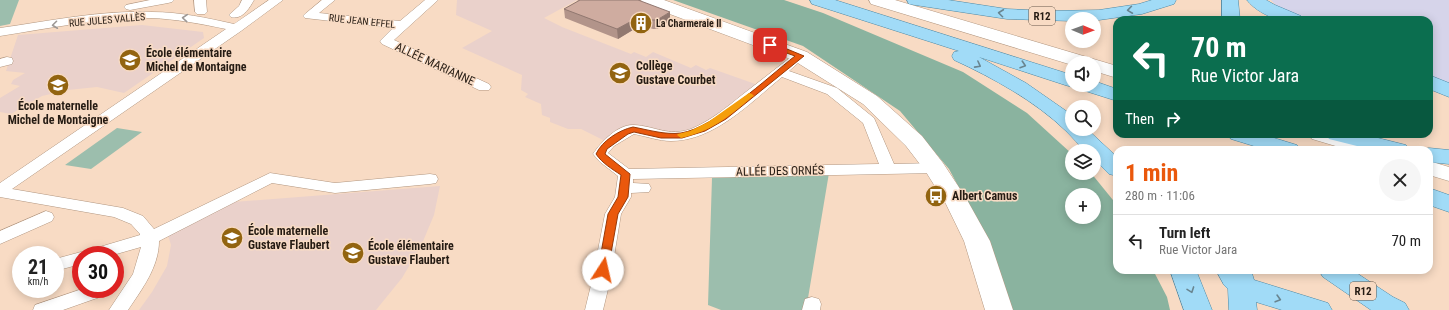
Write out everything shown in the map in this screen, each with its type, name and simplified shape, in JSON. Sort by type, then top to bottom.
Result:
[{"type":"main road","points":[[818,0],[1065,79]]},
{"type":"main road","name":"R12","points":[[915,0],[1007,14],[1049,16],[1098,15],[1142,9],[1168,0]]},
{"type":"main road","points":[[1222,0],[1222,16]]},
{"type":"main road","points":[[1230,0],[1231,16]]},
{"type":"main road","points":[[1255,0],[1286,16]]},
{"type":"main road","points":[[852,12],[964,58],[1004,79],[1041,102],[1065,121]]},
{"type":"main road","points":[[1433,74],[1449,81]]},
{"type":"main road","points":[[1433,83],[1449,90]]},
{"type":"main road","points":[[1101,90],[1113,94]]},
{"type":"main road","points":[[1082,136],[1113,165]]},
{"type":"main road","points":[[1252,138],[1276,146]]},
{"type":"main road","points":[[1352,138],[1383,146]]},
{"type":"main road","points":[[1433,156],[1449,157]]},
{"type":"main road","points":[[1433,198],[1449,204]]},
{"type":"main road","points":[[1184,274],[1198,310]]},
{"type":"main road","name":"R12","points":[[1338,274],[1383,304],[1396,310]]},
{"type":"main road","points":[[1228,310],[1236,281],[1265,295],[1318,310]]},
{"type":"street","points":[[130,7],[168,0]]},
{"type":"street","points":[[200,0],[201,12]]},
{"type":"street","points":[[236,22],[248,0]]},
{"type":"street","name":"RUE JEAN EFFEL","points":[[329,0],[308,16],[403,26],[432,0]]},
{"type":"street","points":[[649,0],[800,56],[870,100],[914,141],[935,168],[958,204],[977,241],[999,310]]},
{"type":"street","points":[[877,0],[1065,57]]},
{"type":"street","points":[[0,191],[236,22],[273,1]]},
{"type":"street","name":"RUE JULES VALLÈS","points":[[0,32],[118,17],[152,15],[236,22]]},
{"type":"street","name":"ALLÉE MARIANNE","points":[[403,26],[386,41],[484,87]]},
{"type":"street","points":[[643,188],[625,181],[600,154],[604,148],[625,132],[633,129],[670,137],[692,133],[702,129],[723,117],[800,56]]},
{"type":"street","points":[[1101,68],[1113,71]]},
{"type":"street","points":[[780,72],[832,92],[869,121],[888,169]]},
{"type":"street","points":[[1333,138],[1359,146]]},
{"type":"street","name":"ALLÉE DES ORNÉS","points":[[625,181],[935,168]]},
{"type":"street","points":[[1433,169],[1449,174]]},
{"type":"street","points":[[123,246],[150,238],[270,178],[335,188],[430,179]]},
{"type":"street","points":[[594,310],[613,214],[623,197],[625,181]]},
{"type":"street","points":[[0,191],[117,212],[137,220],[147,231],[150,238],[150,250],[141,276],[118,310]]},
{"type":"street","points":[[0,238],[46,217]]},
{"type":"street","points":[[42,310],[77,298]]},
{"type":"shaded area","name":"Collège Gustave Courbet","points":[[457,0],[577,0],[544,18],[562,27],[631,54],[634,52],[646,57],[653,52],[691,68],[696,65],[706,70],[710,68],[761,86],[693,133],[640,130],[609,143],[581,129],[568,129],[550,122],[550,118],[542,115],[541,104],[525,97],[528,94],[521,90],[522,75],[462,48],[492,31],[456,15]]},
{"type":"shaded area","points":[[1271,0],[1449,0],[1449,85],[1433,77],[1433,16],[1286,16]]},
{"type":"shaded area","name":"École élémentaire Michel de Montaigne","points":[[142,25],[203,32],[204,38],[124,93],[97,87],[68,90],[42,96],[11,114],[0,112],[0,98],[20,86],[11,84],[13,80],[25,73],[6,71],[18,35]]},
{"type":"shaded area","name":"École élémentaire Gustave Flaubert","points":[[440,186],[434,215],[421,246],[402,278],[376,310],[139,310],[152,292],[167,266],[171,245],[167,232],[233,202]]},
{"type":"green space","points":[[0,0],[19,0],[10,24],[0,26]]},
{"type":"green space","points":[[673,0],[784,0],[823,13],[963,72],[1027,113],[1065,148],[1065,180],[1097,180],[1113,200],[1113,274],[1155,274],[1167,297],[1170,310],[1011,310],[985,236],[949,169],[900,111],[803,46]]},
{"type":"green space","points":[[117,128],[142,132],[91,169],[65,165]]},
{"type":"green space","points":[[829,173],[806,310],[721,310],[708,305],[712,178]]},
{"type":"building","points":[[580,0],[638,0],[670,12],[657,20],[652,20],[641,16],[617,29],[564,9]]},
{"type":"slow traffic","points":[[681,135],[692,133],[711,124],[723,117],[749,96]]},
{"type":"place","name":"La Charmeraie II","points":[[641,23]]},
{"type":"place","name":"École élémentaire Michel de Montaigne","points":[[130,60]]},
{"type":"place","name":"Collège Gustave Courbet","points":[[620,73]]},
{"type":"place","name":"École maternelle Michel de Montaigne","points":[[58,85]]},
{"type":"place","name":"Albert Camus","points":[[936,196]]},
{"type":"place","name":"École maternelle Gustave Flaubert","points":[[232,238]]},
{"type":"place","name":"École élémentaire Gustave Flaubert","points":[[353,253]]},
{"type":"route","points":[[603,270],[613,214],[623,197],[626,174],[621,169],[605,160],[600,154],[604,148],[625,132],[633,129],[670,137],[692,133],[723,117],[800,56],[770,45]]}]
